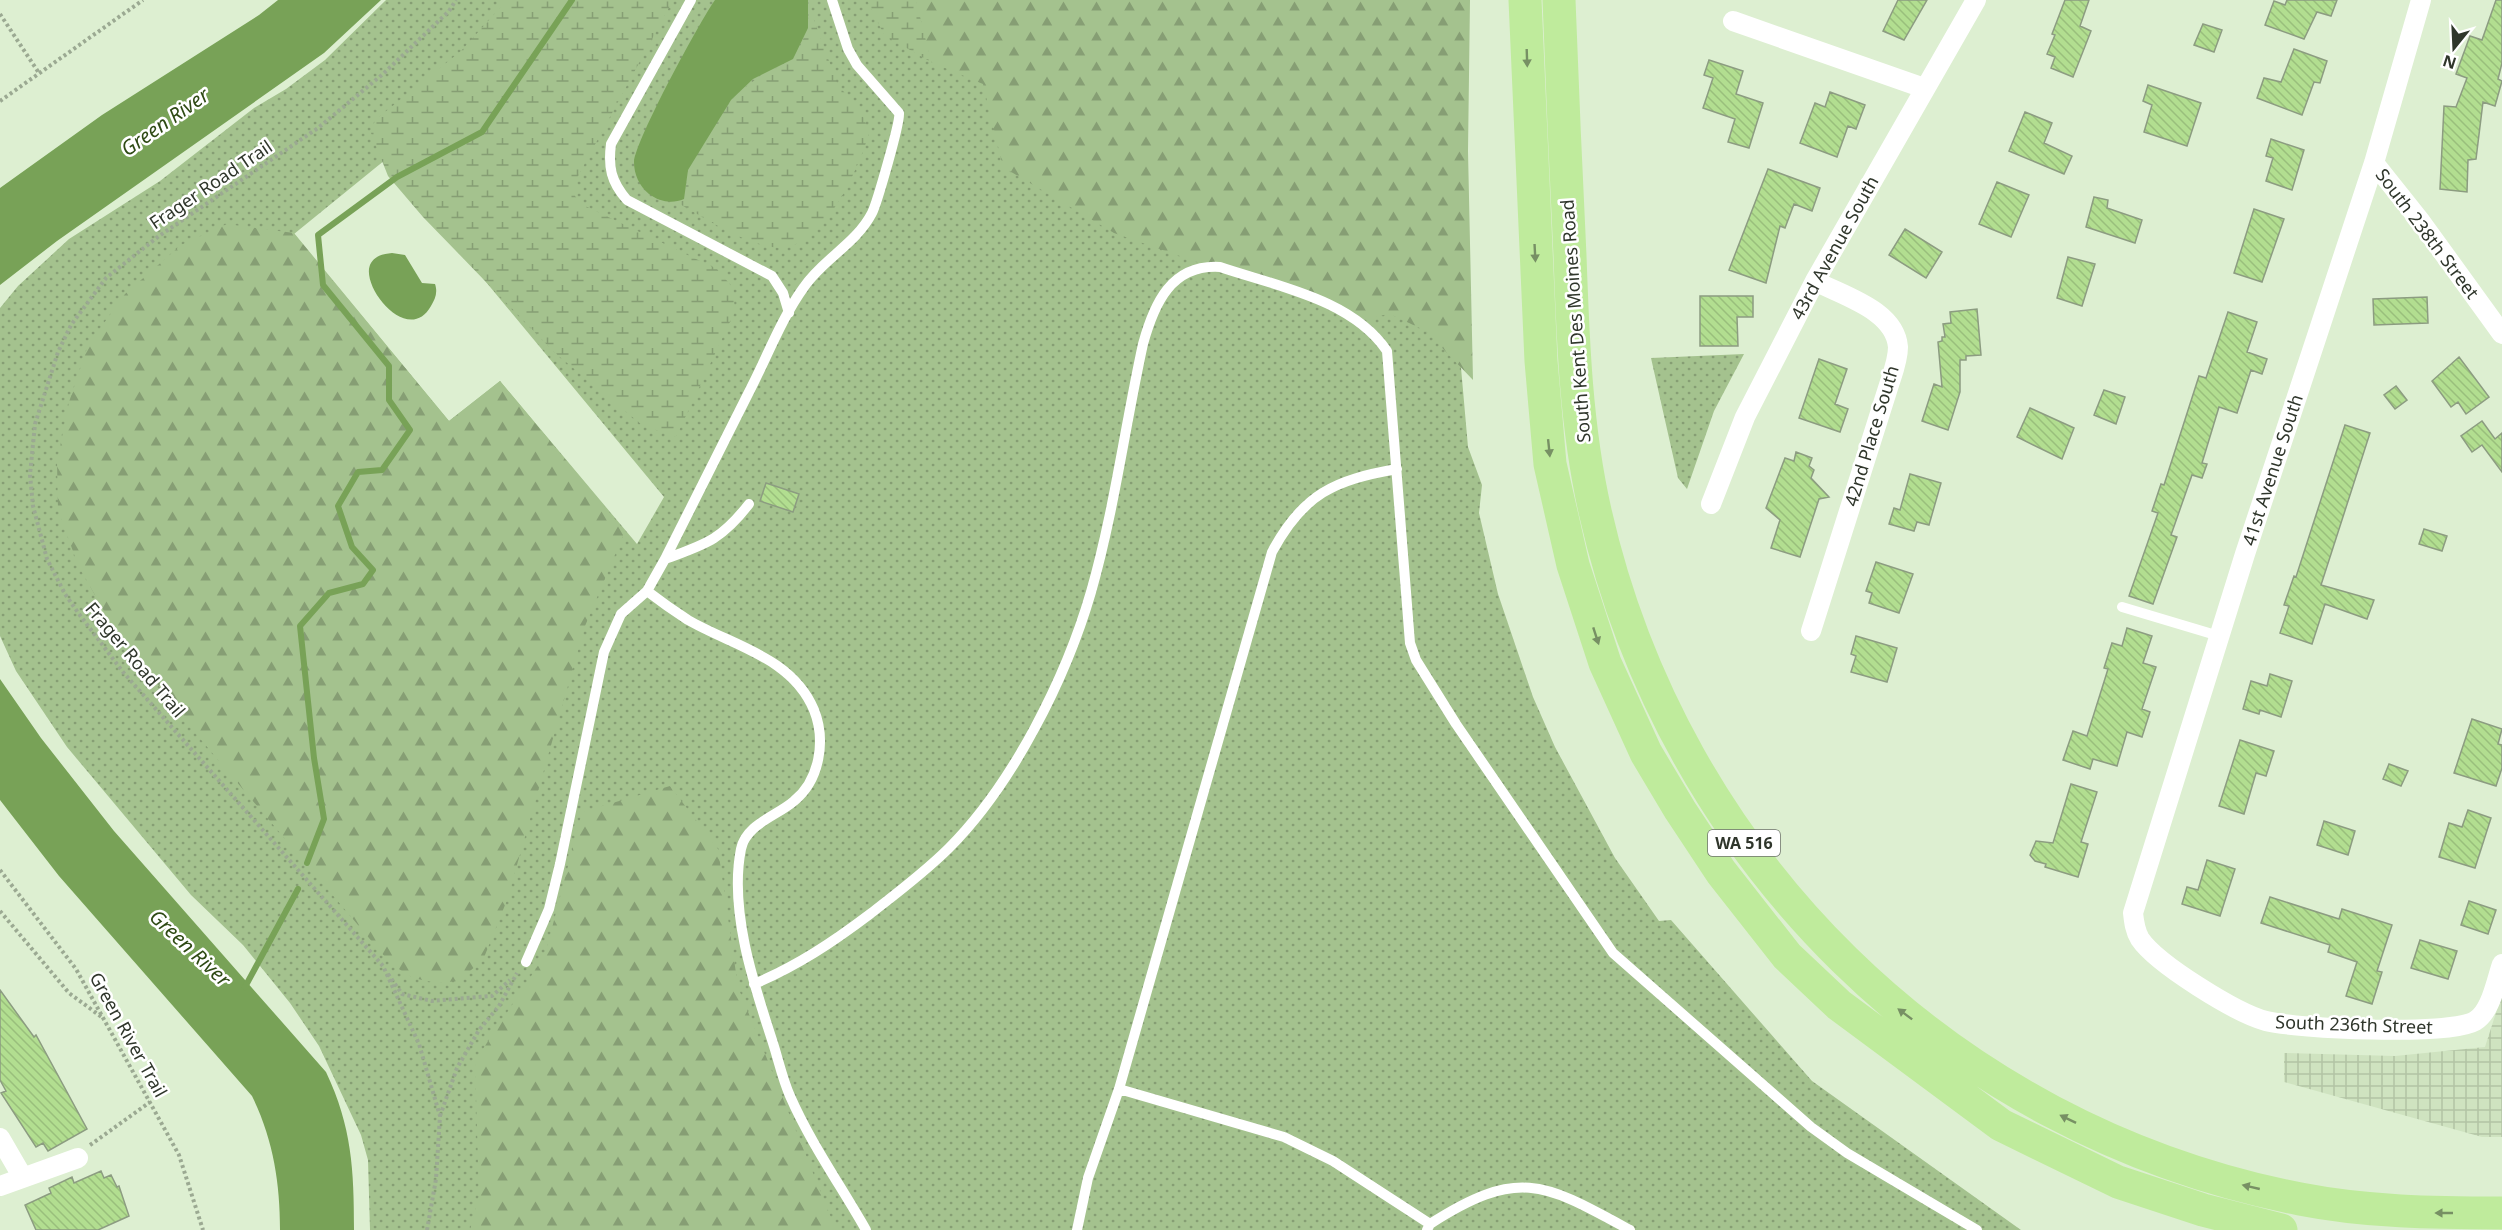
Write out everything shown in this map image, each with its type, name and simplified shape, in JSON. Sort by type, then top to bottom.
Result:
[{"type":"highway","name":"South Kent Des Moines Road","points":[[1525,0],[1541,361],[1550,464],[1563,528],[1605,663],[1646,753],[1691,828],[1721,873],[1795,964],[1839,1005],[2001,1125],[2118,1182],[2202,1210],[2281,1230]]},
{"type":"highway","name":"South Kent Des Moines Road","points":[[1559,0],[1574,347],[1581,425],[1598,523],[1632,634],[1674,730],[1712,798],[1772,883],[1838,954],[1896,1007],[2006,1087],[2103,1136],[2194,1171],[2300,1199],[2364,1209],[2502,1213]]},
{"type":"street","name":"43rd Avenue South","points":[[1711,504],[1745,417],[1815,281],[1976,0]]},
{"type":"street","name":"41st Avenue South","points":[[2141,940],[2135,927],[2133,913],[2136,896],[2374,163],[2421,0]]},
{"type":"street","points":[[1733,21],[1924,88]]},
{"type":"street","name":"South 238th Street","points":[[2374,163],[2421,222],[2502,334]]},
{"type":"street","name":"42nd Place South","points":[[1811,631],[1888,388],[1898,349],[1896,336],[1885,319],[1815,281]]},
{"type":"street","name":"South 236th Street","points":[[2141,940],[2200,988],[2232,1008],[2267,1021],[2370,1029],[2449,1028],[2478,1020],[2487,1007],[2502,964]]},
{"type":"street","points":[[0,1138],[22,1176]]},
{"type":"street","points":[[0,1186],[22,1176],[78,1158]]},
{"type":"lane","points":[[691,0],[611,144],[609,170],[619,191],[627,200],[772,276],[783,293],[789,313]]},
{"type":"lane","points":[[526,962],[549,909],[580,780],[604,652],[621,614],[647,591],[665,560],[789,313],[818,270],[851,240],[872,212],[900,119],[895,107],[857,65],[848,49],[832,0]]},
{"type":"lane","points":[[754,984],[788,970],[837,939],[912,882],[950,847],[978,815],[1026,742],[1074,643],[1091,591],[1148,324],[1163,294],[1180,278],[1204,266],[1220,267],[1319,300],[1358,322],[1378,339],[1387,351],[1410,643],[1416,660],[1455,724],[1613,953],[1811,1127],[1846,1153],[1977,1230]]},
{"type":"lane","points":[[1077,1230],[1088,1178],[1119,1089],[1272,552],[1283,531],[1305,504],[1336,485],[1359,476],[1397,469]]},
{"type":"lane","points":[[665,560],[711,542],[726,531],[749,504]]},
{"type":"lane","points":[[647,591],[688,620],[775,663],[789,674],[807,696],[819,725],[819,756],[814,773],[805,790],[794,801],[748,833],[741,846],[741,926],[754,984],[790,1096],[866,1230]]},
{"type":"lane","points":[[2122,607],[2219,636]]},
{"type":"lane","points":[[1119,1089],[1284,1137],[1333,1161],[1428,1227],[1467,1200],[1497,1190],[1529,1187],[1552,1190],[1630,1230]]},
{"type":"path","points":[[0,101],[143,0]]},
{"type":"path","name":"Frager Road Trail","points":[[427,1230],[436,1179],[440,1116],[419,1044],[383,966],[259,829],[123,672],[74,608],[53,574],[39,532],[31,491],[35,424],[58,352],[71,326],[106,278],[159,236],[318,128],[391,66],[449,11],[456,0]]},
{"type":"path","points":[[0,14],[39,73]]},
{"type":"path","name":"Green River Trail","points":[[0,870],[76,969],[179,1155],[203,1230]]},
{"type":"path","points":[[0,911],[69,993],[104,1019]]},
{"type":"path","points":[[440,1116],[457,1068],[479,1030],[499,1006],[515,976],[526,962]]},
{"type":"path","points":[[383,966],[402,994],[432,1001],[492,996],[515,976]]},
{"type":"path","points":[[78,1158],[96,1139],[150,1102]]},
{"type":"shaded area","points":[[2502,994],[2502,1137],[2482,1137],[2284,1082],[2284,1053],[2395,1056],[2485,1047]]},
{"type":"green space","points":[[386,0],[1394,0],[1459,345],[1468,447],[1482,485],[1479,513],[1498,594],[1533,697],[1555,747],[1615,858],[1659,921],[1671,920],[1812,1081],[2021,1230],[370,1230],[368,1160],[361,1135],[319,1046],[290,1003],[243,945],[191,895],[67,747],[16,671],[0,636],[0,308],[18,286],[69,239],[160,181],[254,108],[286,89],[325,60]],"holes":[[[385,160],[664,497],[637,544],[500,381],[449,421],[294,234]]]},
{"type":"green space","points":[[507,0],[673,0],[577,178],[575,196],[581,204],[717,269],[733,288],[735,311],[676,437],[642,425],[555,353],[423,217],[388,176],[371,133],[375,120],[461,51]]},
{"type":"green space","points":[[867,0],[916,0],[931,62],[884,35]]},
{"type":"green space","points":[[916,0],[1470,0],[1468,151],[1473,380],[1426,331],[1390,314],[1360,319],[1114,233],[1003,167],[983,84],[931,62]]},
{"type":"green space","points":[[810,9],[837,83],[864,118],[869,133],[846,188],[835,208],[821,225],[806,238],[790,246],[772,247],[747,240],[676,202],[685,193],[688,170],[720,115],[747,86],[792,57],[800,46],[806,31]]},
{"type":"green space","points":[[227,224],[294,233],[449,421],[500,381],[625,531],[585,626],[507,900],[483,960],[458,981],[437,983],[413,978],[391,964],[197,735],[113,627],[78,565],[58,510],[57,462],[69,402],[88,345],[125,294],[181,245]]},
{"type":"green space","points":[[1744,354],[1714,411],[1687,489],[1678,478],[1651,358]]},
{"type":"green space","points":[[670,786],[718,849],[738,987],[836,1230],[470,1230],[479,1196],[475,1061],[545,955],[582,812]]},
{"type":"water","name":"Green River","points":[[278,0],[381,0],[324,53],[57,241],[0,285],[0,188],[102,115],[259,15]]},
{"type":"water","points":[[715,0],[808,0],[808,28],[793,59],[753,79],[731,100],[688,170],[684,199],[671,202],[657,199],[642,187],[636,175],[634,162],[637,149],[683,54]]},
{"type":"water","points":[[383,254],[405,255],[422,283],[435,284],[435,298],[421,317],[410,320],[398,316],[378,297],[372,284],[369,273],[371,263]]},
{"type":"water","name":"Green River","points":[[0,679],[41,738],[114,831],[326,1072],[341,1111],[350,1149],[354,1230],[280,1230],[279,1195],[274,1161],[265,1128],[252,1096],[59,876],[0,800]]},
{"type":"building","points":[[1898,0],[1927,0],[1904,40],[1883,31]]},
{"type":"building","points":[[2065,0],[2089,0],[2080,26],[2091,31],[2073,77],[2051,68],[2055,57],[2047,54]]},
{"type":"building","points":[[2287,0],[2337,0],[2331,16],[2317,12],[2304,39],[2265,25],[2274,1],[2285,5]]},
{"type":"building","points":[[2496,0],[2502,0],[2502,63],[2498,79],[2502,81],[2495,106],[2483,102],[2476,159],[2468,160],[2467,192],[2440,189],[2444,106],[2456,107],[2467,78],[2456,74],[2470,36],[2482,40]]},
{"type":"building","points":[[2203,24],[2222,30],[2214,52],[2194,45]]},
{"type":"building","points":[[2294,49],[2327,61],[2320,83],[2314,82],[2302,115],[2257,98],[2264,78],[2281,82]]},
{"type":"building","points":[[1709,60],[1743,71],[1736,94],[1763,103],[1749,148],[1728,142],[1735,119],[1703,108],[1713,78],[1704,75]]},
{"type":"building","points":[[2148,85],[2201,103],[2187,146],[2144,132],[2152,105],[2143,101]]},
{"type":"building","points":[[1830,92],[1865,105],[1856,129],[1848,126],[1837,157],[1800,143],[1815,103],[1825,107]]},
{"type":"building","points":[[2025,112],[2052,123],[2044,143],[2072,156],[2064,174],[2009,151]]},
{"type":"building","points":[[2271,139],[2304,150],[2292,190],[2266,181],[2273,158],[2266,156]]},
{"type":"building","points":[[1768,169],[1820,188],[1812,211],[1794,204],[1785,228],[1780,226],[1766,283],[1729,270]]},
{"type":"building","points":[[1997,182],[2029,195],[2011,237],[1979,224]]},
{"type":"building","points":[[2094,197],[2108,200],[2107,208],[2142,220],[2135,243],[2086,227]]},
{"type":"building","points":[[2254,209],[2284,219],[2262,282],[2234,273]]},
{"type":"building","points":[[1905,229],[1942,252],[1926,278],[1889,255]]},
{"type":"building","points":[[2068,257],[2095,264],[2082,306],[2057,298]]},
{"type":"building","points":[[1700,296],[1753,296],[1753,317],[1737,317],[1738,346],[1700,346]]},
{"type":"building","points":[[2427,297],[2428,323],[2374,325],[2373,299]]},
{"type":"building","points":[[1977,309],[1981,355],[1966,356],[1966,360],[1960,360],[1960,392],[1948,430],[1922,421],[1934,384],[1942,387],[1938,342],[1945,337],[1943,324],[1951,323],[1950,312]]},
{"type":"building","points":[[2228,312],[2257,322],[2247,352],[2267,359],[2262,374],[2251,370],[2237,413],[2219,407],[2202,463],[2207,464],[2202,478],[2192,475],[2171,535],[2177,537],[2153,604],[2129,596],[2158,513],[2152,511],[2161,484],[2164,485],[2199,376],[2206,378]]},
{"type":"building","points":[[2459,357],[2489,397],[2466,414],[2458,402],[2451,407],[2432,381]]},
{"type":"building","points":[[1819,359],[1847,369],[1835,404],[1848,409],[1840,432],[1799,418]]},
{"type":"building","points":[[2396,386],[2407,400],[2395,409],[2384,395]]},
{"type":"building","points":[[2104,390],[2125,397],[2116,424],[2094,415]]},
{"type":"building","points":[[2030,408],[2074,428],[2062,459],[2017,437]]},
{"type":"building","points":[[2482,421],[2495,439],[2502,433],[2502,472],[2482,445],[2472,452],[2461,436]]},
{"type":"building","points":[[2345,425],[2370,433],[2321,585],[2374,600],[2367,619],[2325,604],[2312,644],[2280,633],[2289,606],[2284,605],[2294,576],[2296,577]]},
{"type":"building","points":[[1796,452],[1812,458],[1809,466],[1814,470],[1811,478],[1829,497],[1819,499],[1800,557],[1771,548],[1780,520],[1766,508],[1785,458],[1794,461]]},
{"type":"building","points":[[1910,474],[1941,483],[1929,525],[1917,522],[1914,531],[1889,524],[1894,508],[1900,510]]},
{"type":"building","points":[[766,483],[799,494],[793,512],[760,501]]},
{"type":"building","points":[[2424,529],[2447,536],[2442,551],[2419,544]]},
{"type":"building","points":[[1876,562],[1913,574],[1899,613],[1869,603],[1872,593],[1866,591]]},
{"type":"building","points":[[2127,628],[2152,636],[2143,663],[2156,667],[2142,709],[2150,712],[2142,737],[2127,732],[2117,766],[2093,759],[2090,769],[2063,760],[2073,731],[2087,736],[2108,669],[2104,668],[2112,643],[2122,646]]},
{"type":"building","points":[[1856,636],[1897,648],[1887,682],[1851,672],[1856,656],[1851,654]]},
{"type":"building","points":[[2270,674],[2292,681],[2281,717],[2260,710],[2259,714],[2243,709],[2251,681],[2267,686]]},
{"type":"building","points":[[2472,719],[2502,729],[2498,744],[2502,745],[2502,768],[2496,786],[2454,773]]},
{"type":"building","points":[[2240,740],[2274,751],[2266,776],[2256,773],[2244,814],[2219,806]]},
{"type":"building","points":[[2389,764],[2408,771],[2401,786],[2383,779]]},
{"type":"building","points":[[2071,784],[2097,792],[2081,842],[2088,844],[2078,877],[2045,867],[2046,864],[2035,861],[2030,855],[2036,841],[2053,843]]},
{"type":"building","points":[[2468,810],[2491,818],[2475,868],[2439,857],[2449,823],[2462,827]]},
{"type":"building","points":[[2324,821],[2355,831],[2348,855],[2317,845]]},
{"type":"building","points":[[2207,860],[2235,869],[2220,916],[2182,904],[2187,887],[2198,890]]},
{"type":"building","points":[[2270,897],[2339,919],[2342,909],[2392,925],[2377,971],[2382,972],[2372,1004],[2346,996],[2357,962],[2328,952],[2330,945],[2261,923]]},
{"type":"building","points":[[2469,901],[2496,910],[2488,934],[2461,925]]},
{"type":"building","points":[[2420,940],[2457,951],[2448,979],[2411,968]]},
{"type":"building","points":[[0,990],[34,1037],[36,1035],[87,1129],[48,1151],[43,1143],[36,1147],[1,1093],[6,1091],[0,1080]]},
{"type":"building","points":[[101,1171],[104,1178],[111,1175],[117,1187],[119,1186],[129,1216],[98,1230],[36,1230],[25,1205],[51,1193],[49,1188],[72,1177],[74,1183]]},
{"type":"waterway","points":[[307,863],[324,819],[314,758],[300,626],[329,593],[363,584],[373,570],[352,547],[338,506],[358,472],[382,470],[410,430],[389,400],[389,366],[323,285],[318,235],[397,177],[482,132],[572,0]]},
{"type":"waterway","points":[[245,987],[298,889]]}]
